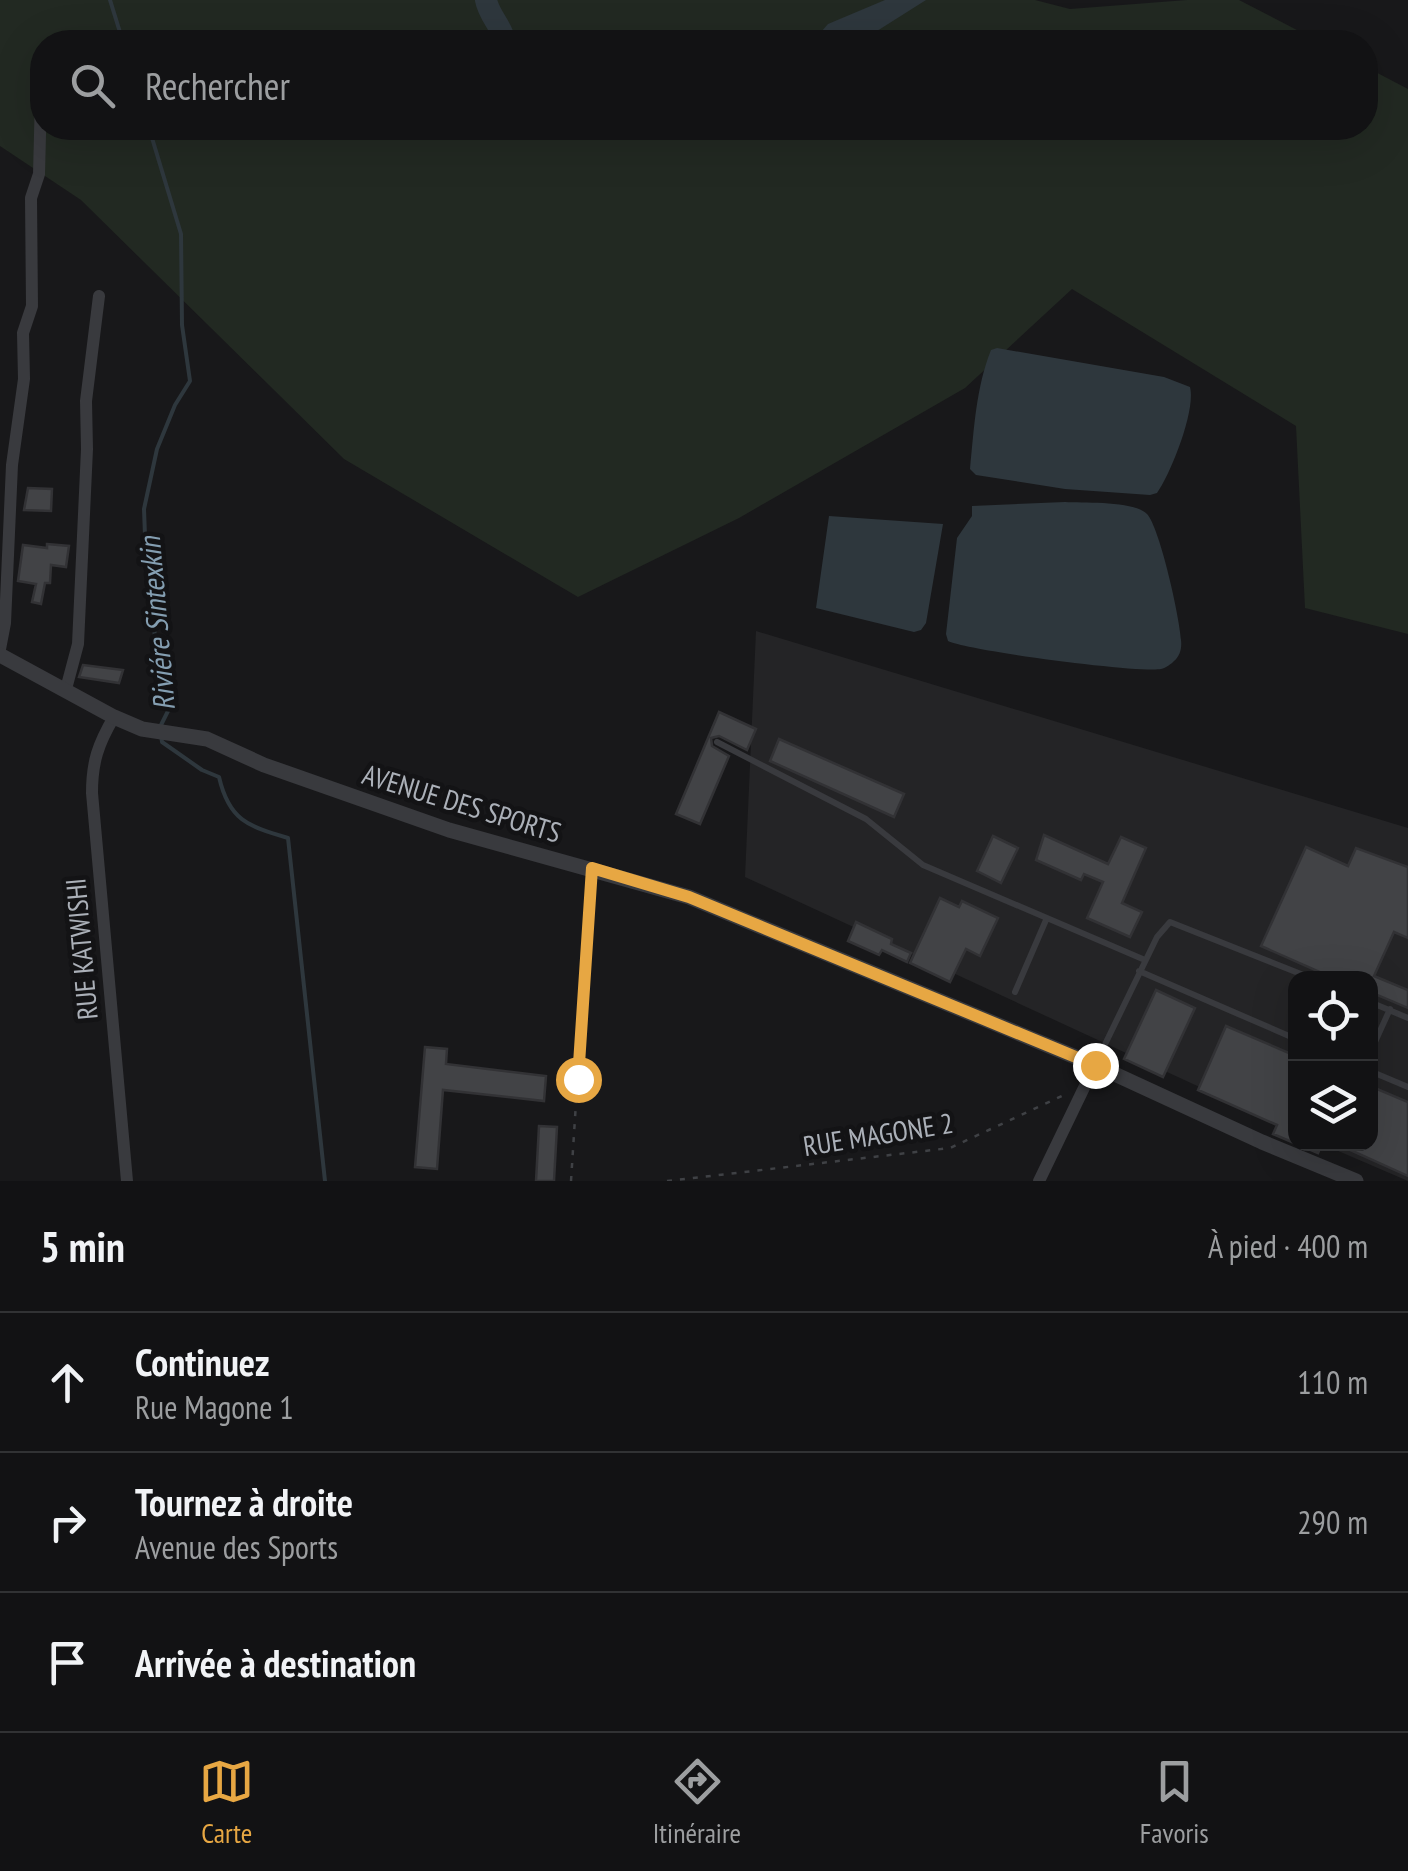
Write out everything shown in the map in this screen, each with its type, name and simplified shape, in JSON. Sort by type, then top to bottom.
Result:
[{"type":"street","points":[[0,652],[12,465],[24,379],[23,333],[32,306],[32,198],[40,174],[41,140]]},
{"type":"street","points":[[66,689],[78,644],[86,401],[98,296]]},
{"type":"street","name":"AVENUE DES SPORTS","points":[[0,652],[142,729],[207,739],[264,765],[449,830],[689,897],[1095,1065],[1356,1181]]},
{"type":"street","name":"RUE KATWISHI","points":[[114,717],[96,747],[92,778],[127,1181]]},
{"type":"street","points":[[1039,1181],[1095,1065]]},
{"type":"lane","points":[[717,742],[866,820],[923,866],[1144,960]]},
{"type":"lane","points":[[1015,992],[1046,920]]},
{"type":"lane","points":[[1095,1065],[1156,936],[1170,922],[1293,971]]},
{"type":"lane","points":[[1140,971],[1288,1036]]},
{"type":"lane","points":[[1378,1005],[1408,1018]]},
{"type":"lane","points":[[1378,1036],[1390,1010]]},
{"type":"lane","points":[[1378,1075],[1408,1088]]},
{"type":"path","points":[[572,1181],[592,868]]},
{"type":"path","name":"RUE MAGONE 2","points":[[667,1181],[950,1148],[1084,1085]]},
{"type":"shaded area","points":[[0,0],[1035,0],[1070,9],[1239,0],[1297,30],[30,30],[30,140],[1378,140],[1378,73],[1408,89],[1408,634],[1305,608],[1296,426],[1072,289],[965,388],[739,518],[578,597],[344,459],[81,200],[0,146]]},
{"type":"shaded area","points":[[885,0],[926,0],[879,30],[823,30],[828,24]]},
{"type":"shaded area","points":[[991,350],[1164,377],[1190,387],[1181,441],[1157,493],[1065,489],[976,475],[970,469],[974,424],[986,364]]},
{"type":"shaded area","points":[[1065,502],[1121,505],[1147,514],[1163,554],[1180,629],[1180,652],[1168,666],[1146,669],[1089,665],[948,641],[957,538],[972,516],[972,506]]},
{"type":"shaded area","points":[[829,516],[943,524],[926,623],[921,630],[914,632],[816,608]]},
{"type":"shaded area","points":[[756,631],[1408,828],[1408,1181],[1338,1151],[1378,1151],[1378,971],[1288,971],[1288,1128],[745,877]]},
{"type":"building","points":[[28,488],[52,489],[51,511],[24,510]]},
{"type":"building","points":[[47,544],[69,546],[66,567],[51,565],[50,583],[45,583],[41,604],[32,602],[36,584],[18,581],[23,545],[47,548]]},
{"type":"building","points":[[83,665],[123,670],[119,683],[79,677]]},
{"type":"building","points":[[719,712],[756,729],[747,750],[719,736],[711,738],[712,746],[729,756],[700,824],[676,814]]},
{"type":"building","points":[[779,739],[904,794],[894,817],[770,761]]},
{"type":"building","points":[[1044,835],[1108,864],[1121,837],[1146,848],[1122,903],[1142,912],[1130,937],[1087,918],[1103,882],[1084,874],[1081,880],[1036,860]]},
{"type":"building","points":[[993,836],[1018,848],[1001,883],[977,871]]},
{"type":"building","points":[[1306,847],[1348,866],[1356,848],[1408,867],[1408,938],[1394,932],[1376,971],[1317,971],[1261,946]]},
{"type":"building","points":[[940,898],[959,907],[962,901],[998,918],[980,956],[966,949],[950,982],[910,963]]},
{"type":"building","points":[[856,922],[911,953],[907,962],[848,941]]},
{"type":"building","points":[[1378,978],[1408,990],[1408,1008],[1378,995]]},
{"type":"building","points":[[1156,990],[1195,1008],[1163,1077],[1124,1059]]},
{"type":"building","points":[[1226,1026],[1288,1053],[1288,1141],[1273,1134],[1277,1125],[1198,1090]]},
{"type":"building","points":[[425,1047],[447,1049],[446,1064],[546,1076],[544,1101],[443,1090],[437,1169],[415,1167]]},
{"type":"building","points":[[1378,1089],[1408,1102],[1408,1176],[1353,1151],[1378,1151]]},
{"type":"building","points":[[539,1126],[557,1127],[554,1181],[536,1181]]},
{"type":"waterway","name":"Riviére Sintexkin","points":[[110,0],[119,30]]},
{"type":"waterway","points":[[486,0],[500,30]]},
{"type":"waterway","name":"Riviére Sintexkin","points":[[153,140],[181,234],[182,325],[190,381],[175,405],[157,449],[144,509],[145,536],[153,559],[155,657],[170,707],[161,725]]},
{"type":"waterway","name":"Riviére Sintexkin","points":[[161,735],[162,742],[219,777],[228,803],[242,819],[288,838],[325,1181]]},
{"type":"route","points":[[578,1079],[592,868],[689,897],[1095,1065]]}]
